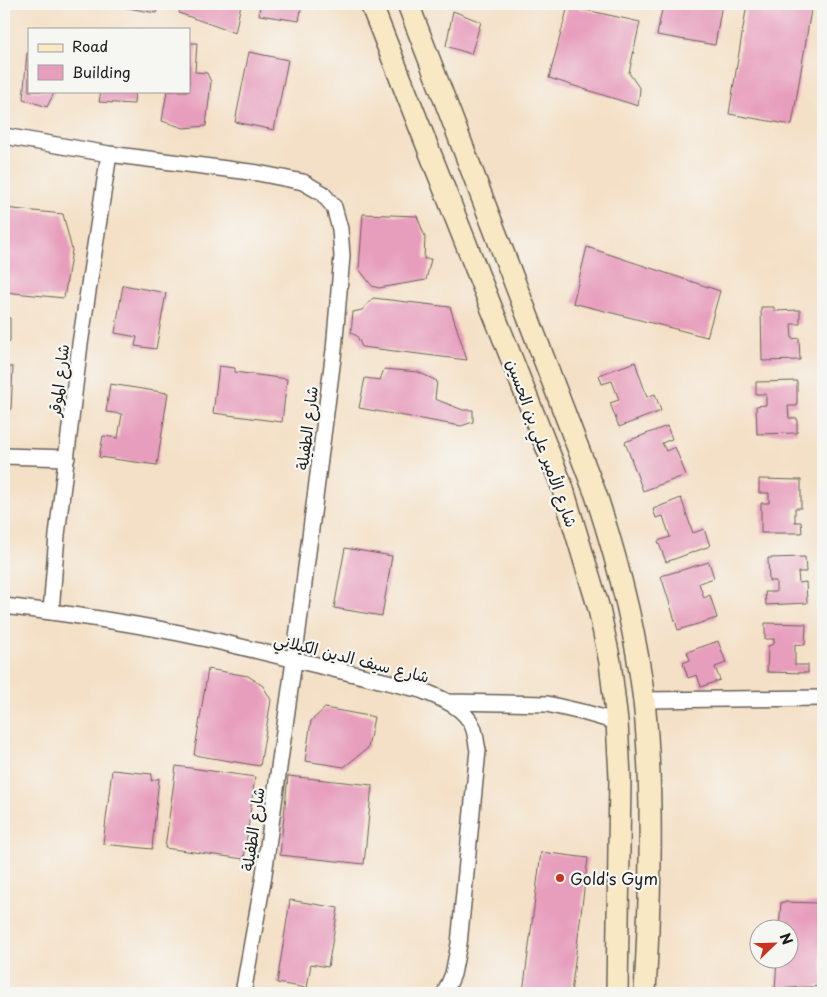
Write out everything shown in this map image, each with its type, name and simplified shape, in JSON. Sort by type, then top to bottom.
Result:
[{"type":"main road","name":"شارع الأمير علي بن الحسين","points":[[371,4],[562,486],[599,609],[610,662],[617,722],[620,777],[617,993]]},
{"type":"main road","name":"شارع الأمير علي بن الحسين","points":[[408,4],[596,495],[616,557],[633,636],[644,700],[648,753],[650,819],[648,935],[644,993]]},
{"type":"street","name":"شارع الطفيلة","points":[[4,136],[109,154],[258,173],[303,182],[322,193],[334,207],[340,228],[342,256],[334,350],[294,661],[263,881],[243,993]]},
{"type":"street","name":"شارع الموقر","points":[[51,612],[57,535],[80,344],[109,154]]},
{"type":"street","points":[[4,456],[66,458]]},
{"type":"street","name":"شارع سيف الدين الكيلاني","points":[[4,606],[142,626],[209,640],[421,690],[449,702],[462,712],[472,726],[478,750],[459,944],[453,974],[445,993]]},
{"type":"street","points":[[644,700],[823,698]]},
{"type":"street","points":[[449,702],[547,704],[617,722]]},
{"type":"building","points":[[118,4],[158,4],[156,13],[117,6]]},
{"type":"building","points":[[182,4],[241,4],[235,33],[179,13]]},
{"type":"building","points":[[260,4],[302,4],[299,21],[259,15]]},
{"type":"building","points":[[663,4],[722,4],[715,45],[657,35]]},
{"type":"building","points":[[747,4],[812,4],[792,125],[729,114]]},
{"type":"building","points":[[568,6],[640,22],[629,73],[640,89],[638,106],[549,78]]},
{"type":"building","points":[[453,11],[481,22],[471,54],[446,46]]},
{"type":"building","points":[[190,43],[197,43],[195,72],[207,73],[211,82],[206,126],[184,128],[162,121],[167,92],[190,92]]},
{"type":"building","points":[[249,52],[288,60],[274,130],[235,122]]},
{"type":"building","points":[[28,53],[28,92],[54,92],[47,107],[23,99]]},
{"type":"building","points":[[101,92],[135,92],[134,104],[99,102]]},
{"type":"building","points":[[4,208],[63,214],[72,250],[64,298],[4,292]]},
{"type":"building","points":[[363,214],[417,216],[425,237],[424,259],[431,259],[426,280],[379,288],[372,286],[359,269]]},
{"type":"building","points":[[587,247],[720,291],[707,337],[573,303]]},
{"type":"building","points":[[123,285],[166,293],[156,349],[135,346],[137,337],[115,333]]},
{"type":"building","points":[[373,298],[450,307],[467,360],[362,347],[357,336],[351,333],[353,312],[362,310]]},
{"type":"building","points":[[761,307],[774,307],[774,311],[800,310],[800,324],[791,324],[792,339],[799,338],[800,360],[762,361]]},
{"type":"building","points":[[4,317],[10,318],[10,341],[4,345]]},
{"type":"building","points":[[635,362],[647,397],[655,394],[661,411],[619,427],[610,403],[619,400],[612,381],[602,384],[599,375]]},
{"type":"building","points":[[219,366],[235,368],[235,372],[287,379],[282,422],[213,413]]},
{"type":"building","points":[[4,367],[13,367],[11,410],[4,410]]},
{"type":"building","points":[[384,369],[418,372],[437,381],[435,399],[463,410],[473,410],[473,422],[461,426],[359,408],[365,378],[380,380]]},
{"type":"building","points":[[797,381],[797,406],[788,406],[789,418],[797,418],[797,433],[757,434],[756,406],[766,405],[766,394],[756,394],[756,382]]},
{"type":"building","points":[[110,384],[168,393],[157,465],[99,457],[103,436],[118,438],[122,414],[106,412]]},
{"type":"building","points":[[667,426],[672,439],[662,443],[666,451],[675,447],[686,475],[643,491],[625,442]]},
{"type":"building","points":[[759,479],[801,480],[801,508],[795,508],[795,522],[801,522],[802,533],[761,533],[761,503],[769,503],[769,493],[759,493]]},
{"type":"building","points":[[681,498],[693,533],[704,529],[710,546],[666,562],[658,541],[670,537],[663,516],[656,518],[653,509]]},
{"type":"building","points":[[345,548],[392,556],[382,616],[334,608]]},
{"type":"building","points":[[805,557],[806,572],[798,572],[799,583],[806,582],[807,603],[766,605],[765,592],[776,592],[776,581],[769,581],[768,558]]},
{"type":"building","points":[[709,562],[714,578],[699,583],[704,598],[710,595],[717,618],[678,630],[661,576]]},
{"type":"building","points":[[765,623],[806,624],[805,645],[795,644],[795,665],[808,665],[808,673],[767,672],[768,646],[774,644],[774,639],[765,639]]},
{"type":"building","points":[[718,641],[726,663],[715,667],[720,680],[701,687],[697,675],[688,678],[683,663],[690,660],[687,652]]},
{"type":"building","points":[[208,669],[248,676],[263,686],[271,700],[260,766],[194,755]]},
{"type":"building","points":[[325,708],[374,717],[368,748],[344,767],[305,761],[311,721]]},
{"type":"building","points":[[176,766],[255,777],[244,859],[165,848]]},
{"type":"building","points":[[112,770],[152,774],[151,781],[159,778],[152,849],[103,844]]},
{"type":"building","points":[[288,776],[372,785],[364,864],[280,855]]},
{"type":"building","points":[[541,852],[588,858],[571,993],[523,993]]},
{"type":"building","points":[[290,900],[338,908],[328,967],[311,964],[307,988],[277,983]]},
{"type":"building","points":[[781,902],[818,903],[823,986],[775,989],[776,970],[800,970],[800,920],[780,920]]},
{"type":"place","name":"Gold's Gym","points":[[560,878]]}]
